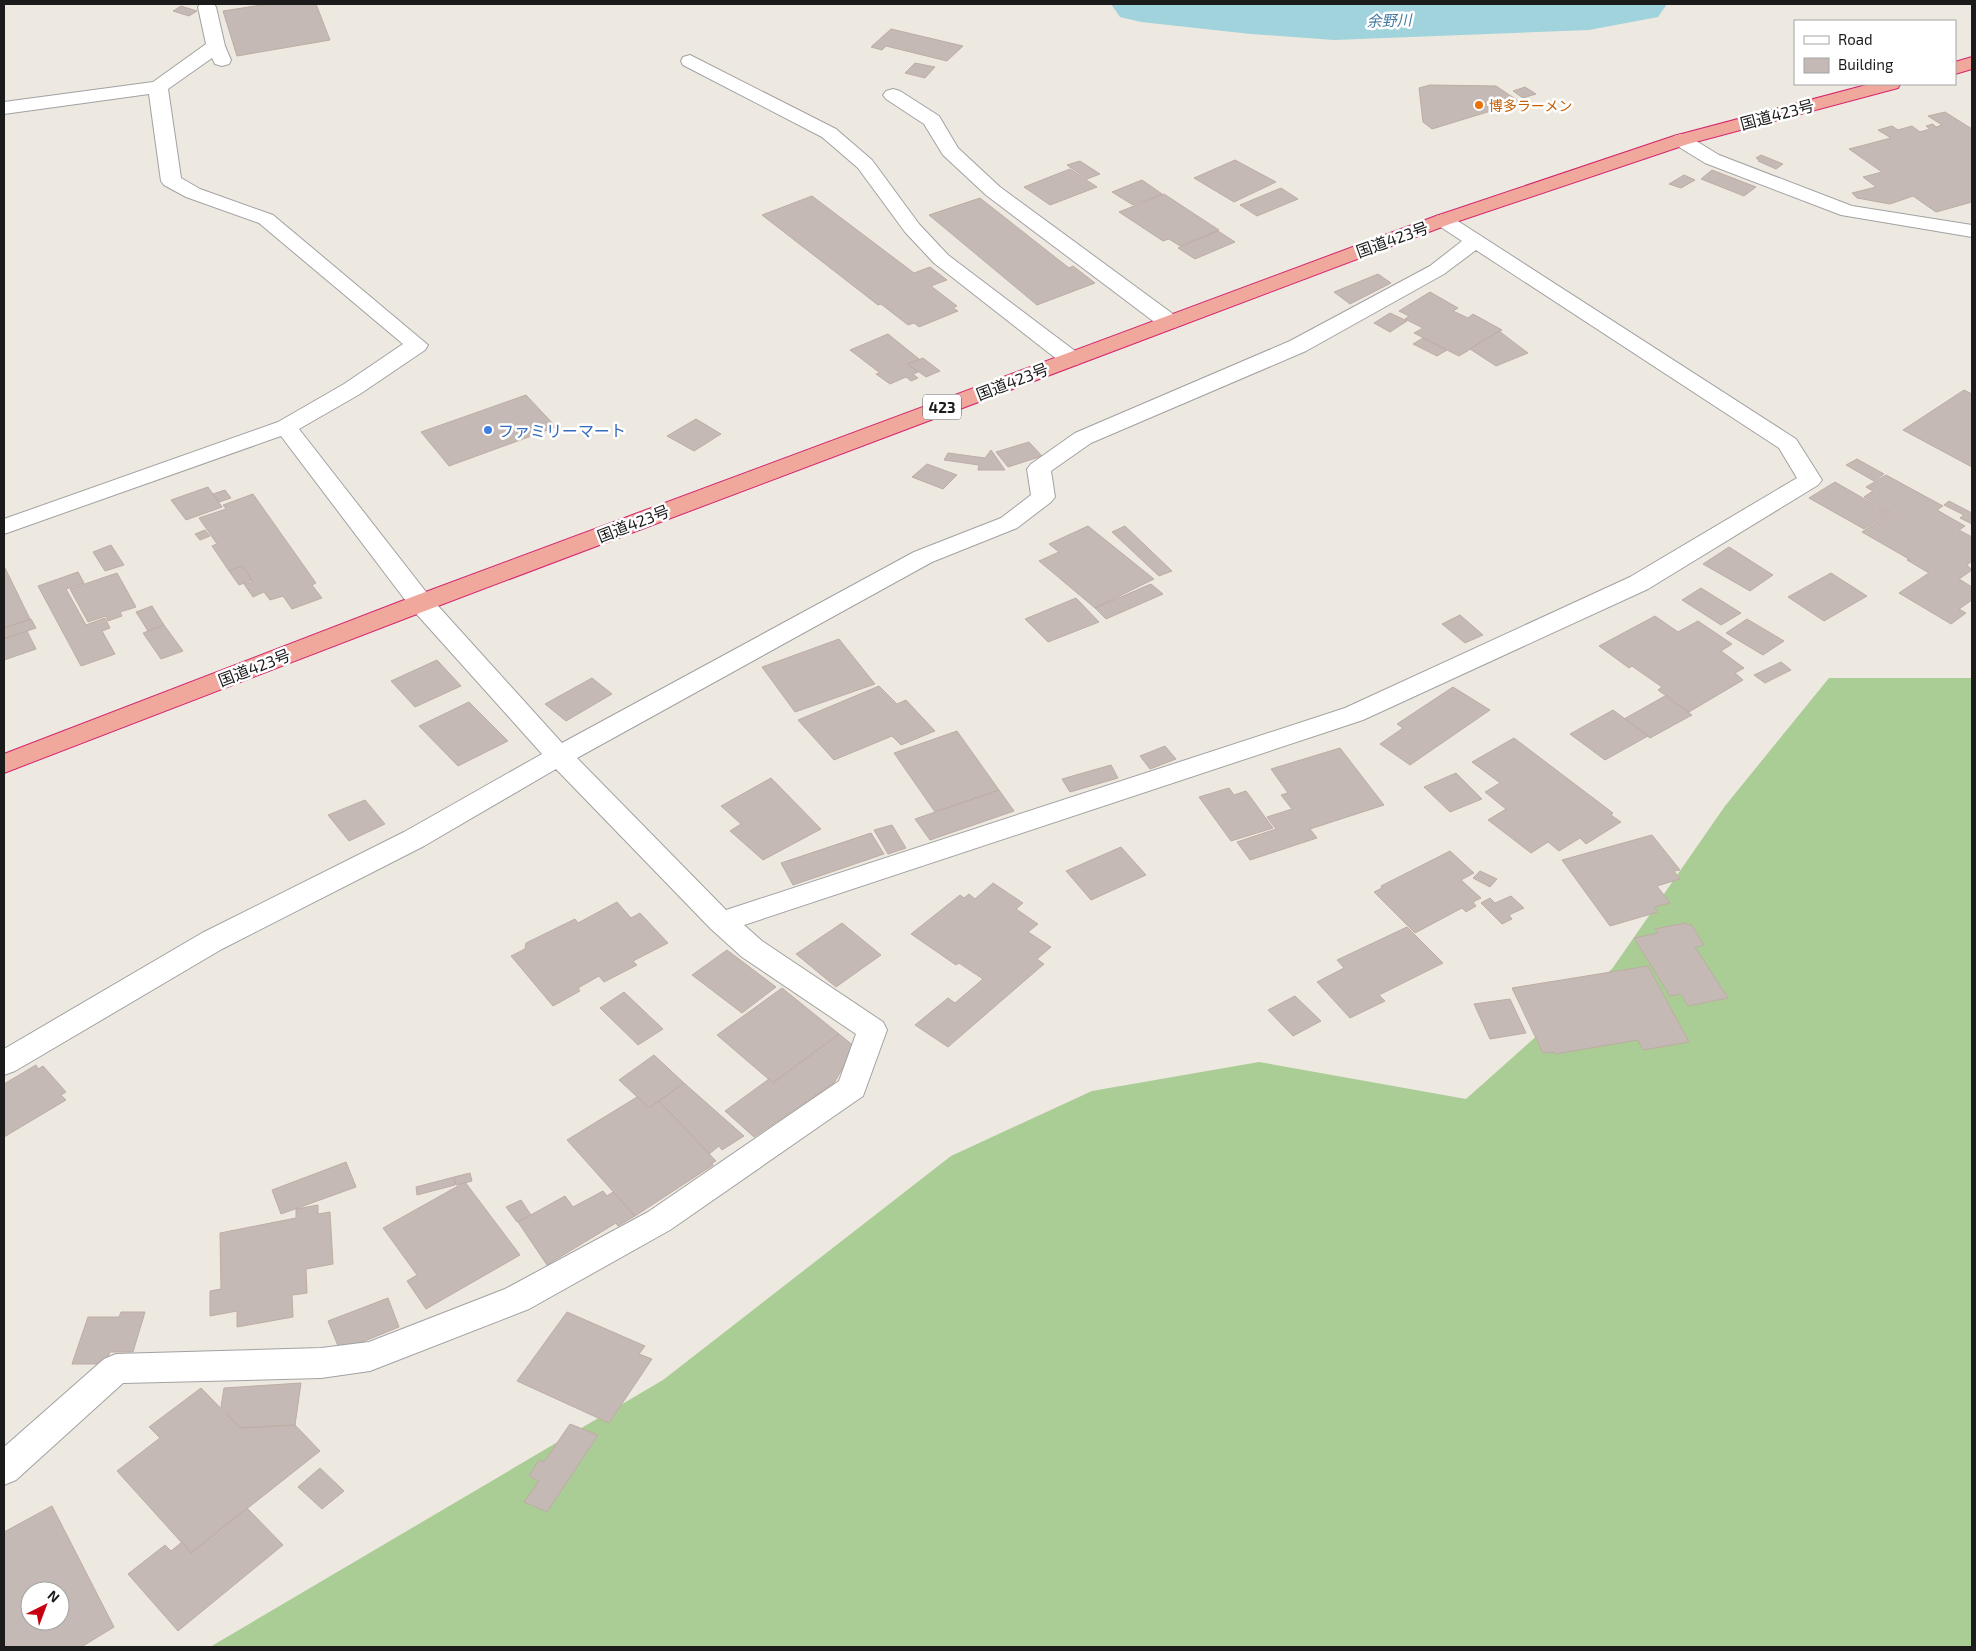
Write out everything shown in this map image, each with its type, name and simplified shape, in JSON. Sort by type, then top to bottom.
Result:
[{"type":"highway","points":[[1956,68],[1972,63]]},
{"type":"highway","name":"国道423号","points":[[4,764],[421,603],[1443,220],[1681,140],[1887,85]]},
{"type":"street","points":[[4,108],[158,87],[219,53],[207,7]]},
{"type":"street","points":[[690,61],[829,133],[865,164],[912,228],[942,259],[1071,358]]},
{"type":"street","points":[[4,527],[286,427],[352,389],[418,346],[266,219],[193,194],[171,181],[158,87]]},
{"type":"street","points":[[893,96],[932,120],[950,151],[993,191],[1169,322]]},
{"type":"street","points":[[1681,140],[1712,159],[1848,211],[1972,230]]},
{"type":"street","points":[[721,922],[1354,714],[1639,583],[1810,480],[1788,444],[1443,220]]},
{"type":"street","points":[[4,1063],[212,941],[414,839],[559,756],[923,558],[1009,523],[1043,497],[1039,469],[1083,438],[1298,346],[1437,270],[1475,241]]},
{"type":"street","points":[[4,1469],[116,1369],[321,1364],[370,1356],[517,1299],[659,1221],[852,1088],[872,1030],[752,949],[721,922],[559,756],[421,603],[286,427]]},
{"type":"green space","points":[[1829,678],[1972,678],[1972,1647],[210,1647],[663,1380],[951,1156],[1092,1091],[1259,1062],[1466,1099],[1612,969],[1725,806]]},
{"type":"building","points":[[268,4],[316,4],[330,40],[237,56],[223,11]]},
{"type":"building","points":[[181,6],[197,11],[189,16],[173,11]]},
{"type":"building","points":[[891,29],[963,46],[947,61],[886,46],[882,50],[871,47]]},
{"type":"building","points":[[915,63],[935,67],[925,78],[905,73]]},
{"type":"building","points":[[1430,85],[1496,86],[1520,102],[1432,129],[1423,122],[1419,88]]},
{"type":"building","points":[[1525,87],[1536,94],[1523,98],[1513,91]]},
{"type":"building","points":[[1945,112],[1972,129],[1972,202],[1936,212],[1913,196],[1890,204],[1857,198],[1852,193],[1876,187],[1863,177],[1882,172],[1849,149],[1891,138],[1878,130],[1892,126],[1898,130],[1912,126],[1920,132],[1930,129],[1926,126],[1933,124],[1936,127],[1942,125],[1928,116]]},
{"type":"building","points":[[1761,155],[1783,164],[1776,169],[1758,161],[1756,158]]},
{"type":"building","points":[[1235,160],[1276,182],[1234,202],[1194,178]]},
{"type":"building","points":[[1080,161],[1100,174],[1087,179],[1067,165]]},
{"type":"building","points":[[1070,169],[1097,187],[1050,205],[1024,187]]},
{"type":"building","points":[[1712,170],[1756,187],[1744,196],[1701,179]]},
{"type":"building","points":[[1684,175],[1695,180],[1681,188],[1669,184]]},
{"type":"building","points":[[1142,180],[1162,194],[1133,205],[1112,192]]},
{"type":"building","points":[[1281,188],[1298,199],[1257,216],[1240,205]]},
{"type":"building","points":[[1164,194],[1219,230],[1180,246],[1169,239],[1163,241],[1119,212]]},
{"type":"building","points":[[812,196],[914,273],[930,267],[947,280],[931,286],[957,306],[953,308],[958,311],[919,327],[914,323],[908,325],[881,304],[878,305],[762,215]]},
{"type":"building","points":[[980,198],[1069,268],[1073,266],[1095,283],[1037,305],[929,215]]},
{"type":"building","points":[[1218,231],[1235,242],[1195,259],[1178,248]]},
{"type":"building","points":[[1378,274],[1391,283],[1350,304],[1334,292]]},
{"type":"building","points":[[1430,292],[1458,308],[1453,311],[1468,318],[1473,314],[1502,330],[1459,356],[1414,333],[1423,328],[1405,319],[1409,316],[1399,311]]},
{"type":"building","points":[[1390,313],[1407,321],[1390,332],[1374,323]]},
{"type":"building","points":[[1499,331],[1528,353],[1496,366],[1470,349]]},
{"type":"building","points":[[888,334],[919,359],[907,364],[918,372],[913,374],[918,378],[911,381],[906,377],[890,384],[876,374],[880,373],[850,350]]},
{"type":"building","points":[[1423,338],[1447,350],[1437,356],[1413,344]]},
{"type":"building","points":[[923,358],[940,371],[926,377],[908,364]]},
{"type":"building","points":[[1964,390],[1972,394],[1972,467],[1903,430]]},
{"type":"building","name":"ファミリーマート","points":[[526,395],[556,427],[449,466],[421,432]]},
{"type":"building","points":[[696,419],[721,434],[694,451],[667,436]]},
{"type":"building","points":[[1029,442],[1042,456],[1008,467],[996,452]]},
{"type":"building","points":[[991,450],[1005,470],[978,470],[979,465],[944,460],[948,453],[985,458]]},
{"type":"building","points":[[1857,459],[1884,474],[1874,481],[1846,465]]},
{"type":"building","points":[[927,464],[957,475],[943,489],[912,477]]},
{"type":"building","points":[[1886,475],[1943,506],[1937,510],[1965,526],[1959,530],[1972,537],[1972,561],[1967,565],[1972,570],[1959,579],[1972,587],[1972,600],[1959,609],[1966,613],[1951,624],[1899,593],[1929,573],[1907,560],[1909,559],[1862,532],[1891,513],[1864,497],[1873,491],[1866,487]]},
{"type":"building","points":[[1835,482],[1889,513],[1864,529],[1809,498]]},
{"type":"building","points":[[208,487],[222,507],[186,520],[171,500]]},
{"type":"building","points":[[225,490],[231,498],[219,502],[213,494]]},
{"type":"building","points":[[253,494],[316,583],[312,585],[322,598],[292,609],[283,596],[270,600],[264,592],[253,597],[244,584],[252,582],[242,566],[229,571],[212,546],[217,544],[199,518],[226,509],[223,505]]},
{"type":"building","points":[[1949,501],[1972,513],[1972,524],[1960,518],[1964,515],[1944,505]]},
{"type":"building","points":[[1088,526],[1154,579],[1095,608],[1039,561],[1059,552],[1049,544]]},
{"type":"building","points":[[1125,526],[1172,571],[1159,576],[1112,532]]},
{"type":"building","points":[[205,530],[210,536],[200,540],[195,534]]},
{"type":"building","points":[[111,545],[124,565],[105,571],[93,552]]},
{"type":"building","points":[[1729,547],[1773,575],[1750,591],[1703,564]]},
{"type":"building","points":[[242,566],[252,580],[239,585],[229,571]]},
{"type":"building","points":[[4,569],[30,619],[4,628]]},
{"type":"building","points":[[78,572],[84,583],[66,589],[86,625],[105,618],[110,628],[102,631],[115,654],[81,666],[38,586]]},
{"type":"building","points":[[117,573],[136,607],[120,612],[122,616],[108,621],[106,616],[88,622],[70,589]]},
{"type":"building","points":[[1831,573],[1867,596],[1824,621],[1788,597]]},
{"type":"building","points":[[1151,584],[1163,594],[1106,619],[1095,608]]},
{"type":"building","points":[[1701,588],[1741,613],[1721,625],[1682,600]]},
{"type":"building","points":[[1076,598],[1099,622],[1048,642],[1025,619]]},
{"type":"building","points":[[152,606],[164,625],[148,631],[136,612]]},
{"type":"building","points":[[1460,615],[1483,635],[1465,643],[1442,624]]},
{"type":"building","points":[[1655,616],[1678,632],[1698,621],[1732,644],[1721,651],[1744,668],[1735,673],[1743,680],[1689,712],[1658,690],[1662,687],[1632,666],[1629,668],[1599,646]]},
{"type":"building","points":[[31,619],[36,628],[4,639],[4,628]]},
{"type":"building","points":[[1747,619],[1784,641],[1763,655],[1726,633]]},
{"type":"building","points":[[164,625],[183,651],[161,659],[143,633]]},
{"type":"building","points":[[27,631],[36,649],[4,660],[4,639]]},
{"type":"building","points":[[839,639],[875,684],[795,712],[762,667]]},
{"type":"building","points":[[437,660],[461,686],[415,707],[391,681]]},
{"type":"building","points":[[1781,662],[1791,670],[1765,683],[1754,675]]},
{"type":"building","points":[[592,678],[612,694],[566,721],[545,704]]},
{"type":"building","points":[[879,686],[897,704],[906,700],[935,731],[901,745],[892,736],[834,760],[798,720]]},
{"type":"building","points":[[1453,687],[1490,710],[1410,765],[1380,744],[1403,728],[1397,724]]},
{"type":"building","points":[[1665,696],[1692,715],[1650,738],[1624,719]]},
{"type":"building","points":[[469,702],[508,741],[458,766],[419,726]]},
{"type":"building","points":[[1613,710],[1648,736],[1605,760],[1570,734]]},
{"type":"building","points":[[957,731],[999,790],[935,812],[894,753]]},
{"type":"building","points":[[1514,738],[1613,813],[1611,815],[1621,822],[1586,844],[1580,838],[1559,851],[1548,842],[1531,853],[1488,820],[1506,809],[1485,792],[1500,783],[1472,762]]},
{"type":"building","points":[[1165,746],[1176,759],[1150,769],[1140,756]]},
{"type":"building","points":[[1340,748],[1384,805],[1310,829],[1317,838],[1250,860],[1237,842],[1276,829],[1267,817],[1292,809],[1281,795],[1288,793],[1271,769]]},
{"type":"building","points":[[1111,765],[1118,778],[1070,792],[1062,779]]},
{"type":"building","points":[[1456,773],[1482,799],[1450,812],[1424,787]]},
{"type":"building","points":[[771,778],[821,829],[763,860],[730,831],[741,824],[721,806]]},
{"type":"building","points":[[1229,788],[1234,795],[1246,791],[1273,828],[1231,841],[1199,797]]},
{"type":"building","points":[[999,790],[1014,811],[930,840],[915,819]]},
{"type":"building","points":[[365,800],[385,824],[349,841],[328,815]]},
{"type":"building","points":[[892,825],[906,848],[888,854],[874,830]]},
{"type":"building","points":[[871,833],[884,854],[793,885],[781,863]]},
{"type":"building","points":[[1652,835],[1680,870],[1674,871],[1680,879],[1657,886],[1670,903],[1654,907],[1658,912],[1610,926],[1562,860]]},
{"type":"building","points":[[1121,847],[1146,875],[1091,900],[1066,871]]},
{"type":"building","points":[[1450,851],[1474,873],[1461,880],[1481,898],[1473,902],[1476,906],[1466,912],[1462,908],[1415,933],[1374,892],[1382,888],[1381,886]]},
{"type":"building","points":[[1480,871],[1497,879],[1490,887],[1473,878]]},
{"type":"building","points":[[993,883],[1023,903],[1016,909],[1038,924],[1028,932],[1051,947],[1037,959],[1044,964],[948,1047],[915,1025],[948,998],[955,1003],[983,979],[959,963],[956,965],[911,934],[960,895],[964,898],[969,894],[975,899]]},
{"type":"building","points":[[1511,896],[1524,908],[1509,915],[1512,919],[1502,924],[1481,903],[1490,898],[1495,903]]},
{"type":"building","points":[[617,902],[631,918],[640,913],[668,943],[633,961],[637,965],[604,982],[599,976],[578,988],[580,991],[553,1006],[511,956],[525,949],[526,943],[575,919],[578,923]]},
{"type":"building","points":[[842,923],[881,955],[836,987],[796,954]]},
{"type":"building","points":[[1685,923],[1691,924],[1704,945],[1695,947],[1728,998],[1688,1006],[1681,994],[1670,996],[1634,938],[1658,933],[1655,929]]},
{"type":"building","points":[[1407,927],[1443,963],[1379,995],[1385,1001],[1350,1018],[1317,982],[1344,968],[1337,960]]},
{"type":"building","points":[[727,950],[776,987],[742,1013],[692,975]]},
{"type":"building","points":[[1648,966],[1689,1042],[1643,1050],[1638,1040],[1555,1054],[1554,1052],[1543,1053],[1512,988]]},
{"type":"building","points":[[782,988],[839,1034],[773,1083],[717,1035]]},
{"type":"building","points":[[624,992],[663,1029],[638,1045],[600,1008]]},
{"type":"building","points":[[1295,996],[1321,1021],[1293,1036],[1268,1010]]},
{"type":"building","points":[[1510,999],[1526,1033],[1490,1039],[1474,1004]]},
{"type":"building","points":[[839,1034],[855,1047],[834,1083],[754,1137],[725,1111],[769,1079],[773,1083]]},
{"type":"building","points":[[654,1055],[684,1083],[649,1108],[619,1080]]},
{"type":"building","points":[[36,1065],[38,1069],[43,1066],[66,1092],[61,1095],[66,1100],[4,1137],[4,1084]]},
{"type":"building","points":[[684,1083],[744,1136],[722,1150],[719,1146],[709,1154],[659,1101]]},
{"type":"building","points":[[637,1097],[649,1108],[659,1101],[716,1161],[712,1163],[713,1165],[635,1216],[567,1140]]},
{"type":"building","points":[[346,1162],[356,1187],[281,1214],[272,1190]]},
{"type":"building","points":[[470,1173],[472,1181],[456,1185],[454,1177]]},
{"type":"building","points":[[454,1177],[455,1185],[417,1195],[416,1187]]},
{"type":"building","points":[[465,1182],[520,1255],[426,1309],[407,1281],[417,1275],[383,1228]]},
{"type":"building","points":[[603,1191],[607,1196],[613,1192],[635,1216],[618,1226],[616,1223],[547,1265],[518,1222],[565,1196],[573,1207]]},
{"type":"building","points":[[521,1200],[531,1215],[517,1222],[506,1207]]},
{"type":"building","points":[[318,1205],[318,1214],[330,1212],[333,1264],[306,1269],[307,1293],[292,1295],[293,1317],[237,1327],[237,1311],[210,1316],[210,1291],[221,1289],[220,1233],[296,1218],[296,1209]]},
{"type":"building","points":[[388,1298],[399,1327],[340,1351],[328,1321]]},
{"type":"building","points":[[121,1312],[145,1312],[133,1352],[110,1352],[105,1364],[72,1364],[88,1317],[119,1317]]},
{"type":"building","points":[[567,1312],[645,1346],[639,1354],[652,1359],[609,1423],[517,1381]]},
{"type":"building","points":[[301,1383],[295,1425],[240,1428],[221,1407],[224,1388]]},
{"type":"building","points":[[201,1388],[240,1428],[295,1425],[320,1451],[191,1553],[117,1471],[160,1438],[149,1427]]},
{"type":"building","points":[[570,1424],[598,1435],[547,1512],[524,1502],[539,1481],[529,1476],[539,1460],[544,1462]]},
{"type":"building","points":[[320,1468],[344,1491],[322,1509],[298,1487]]},
{"type":"building","points":[[52,1506],[114,1627],[84,1647],[4,1647],[4,1532]]},
{"type":"building","points":[[247,1508],[283,1545],[178,1631],[128,1574],[165,1545],[171,1551],[182,1542],[191,1553]]},
{"type":"waterway","name":"余野川","points":[[1141,4],[1251,16],[1334,22],[1589,12],[1637,4]]},
{"type":"place","name":"博多ラーメン","points":[[1479,105]]},
{"type":"place","name":"ファミリーマート","points":[[488,430]]}]
